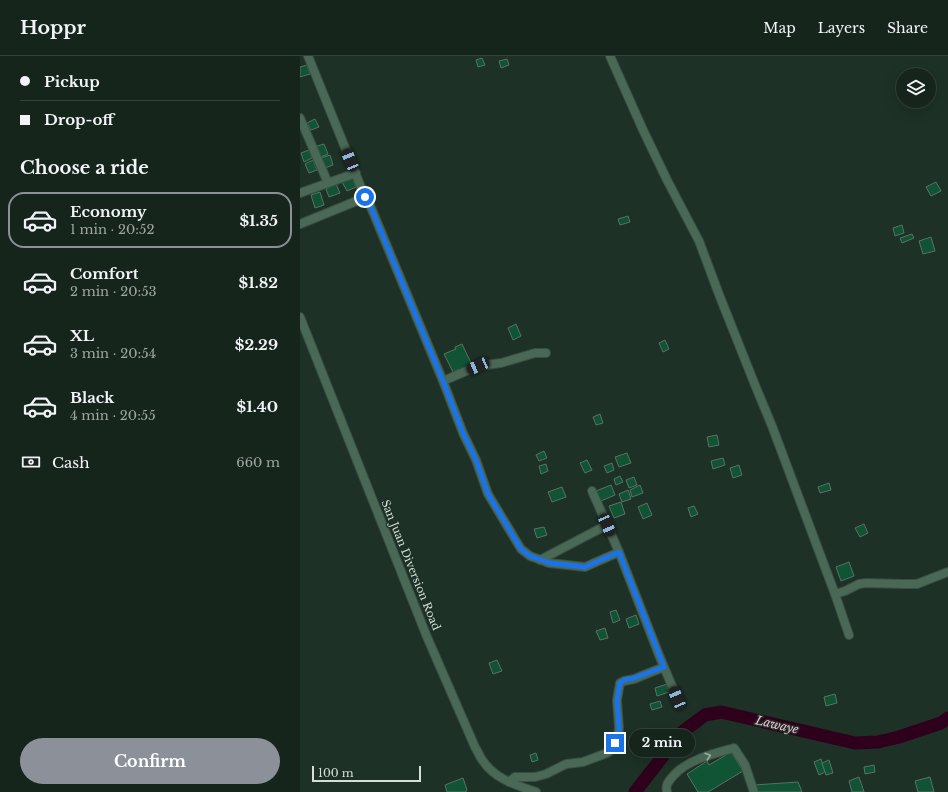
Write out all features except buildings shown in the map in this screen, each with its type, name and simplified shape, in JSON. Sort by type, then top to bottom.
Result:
[{"type":"street","points":[[308,56],[365,197],[370,205],[443,381],[463,433],[476,460],[488,494],[521,549],[530,556],[540,560],[585,567],[619,552]]},
{"type":"street","points":[[610,56],[646,137],[699,241],[772,426],[849,635]]},
{"type":"street","points":[[300,118],[328,183]]},
{"type":"street","points":[[300,193],[356,173]]},
{"type":"street","points":[[300,224],[365,197]]},
{"type":"street","name":"San Juan Diversion Road","points":[[300,317],[427,637],[468,731],[483,761],[492,772],[509,782],[536,792]]},
{"type":"street","points":[[443,381],[478,366],[501,363],[535,353],[546,353]]},
{"type":"street","points":[[592,491],[619,552],[677,698]]},
{"type":"street","points":[[540,560],[607,525]]},
{"type":"street","points":[[835,594],[859,584],[866,583],[917,584],[948,572]]},
{"type":"street","points":[[509,782],[515,777],[535,777],[546,774],[566,764],[583,762],[608,753],[618,739],[619,728],[617,700],[620,683],[624,680],[664,667]]},
{"type":"street","points":[[667,789],[675,773],[688,764],[707,756],[734,748],[745,765],[754,792]]},
{"type":"waterway","name":"Lawaye","points":[[635,792],[681,733],[705,715],[721,712],[855,743],[878,742],[899,737],[941,723],[948,718]]},
{"type":"route","points":[[365,197],[370,205],[437,366],[463,433],[476,460],[488,494],[521,549],[530,556],[550,563],[585,567],[619,552],[664,667],[624,680],[620,683],[617,700],[619,728],[618,739],[615,743]]}]
